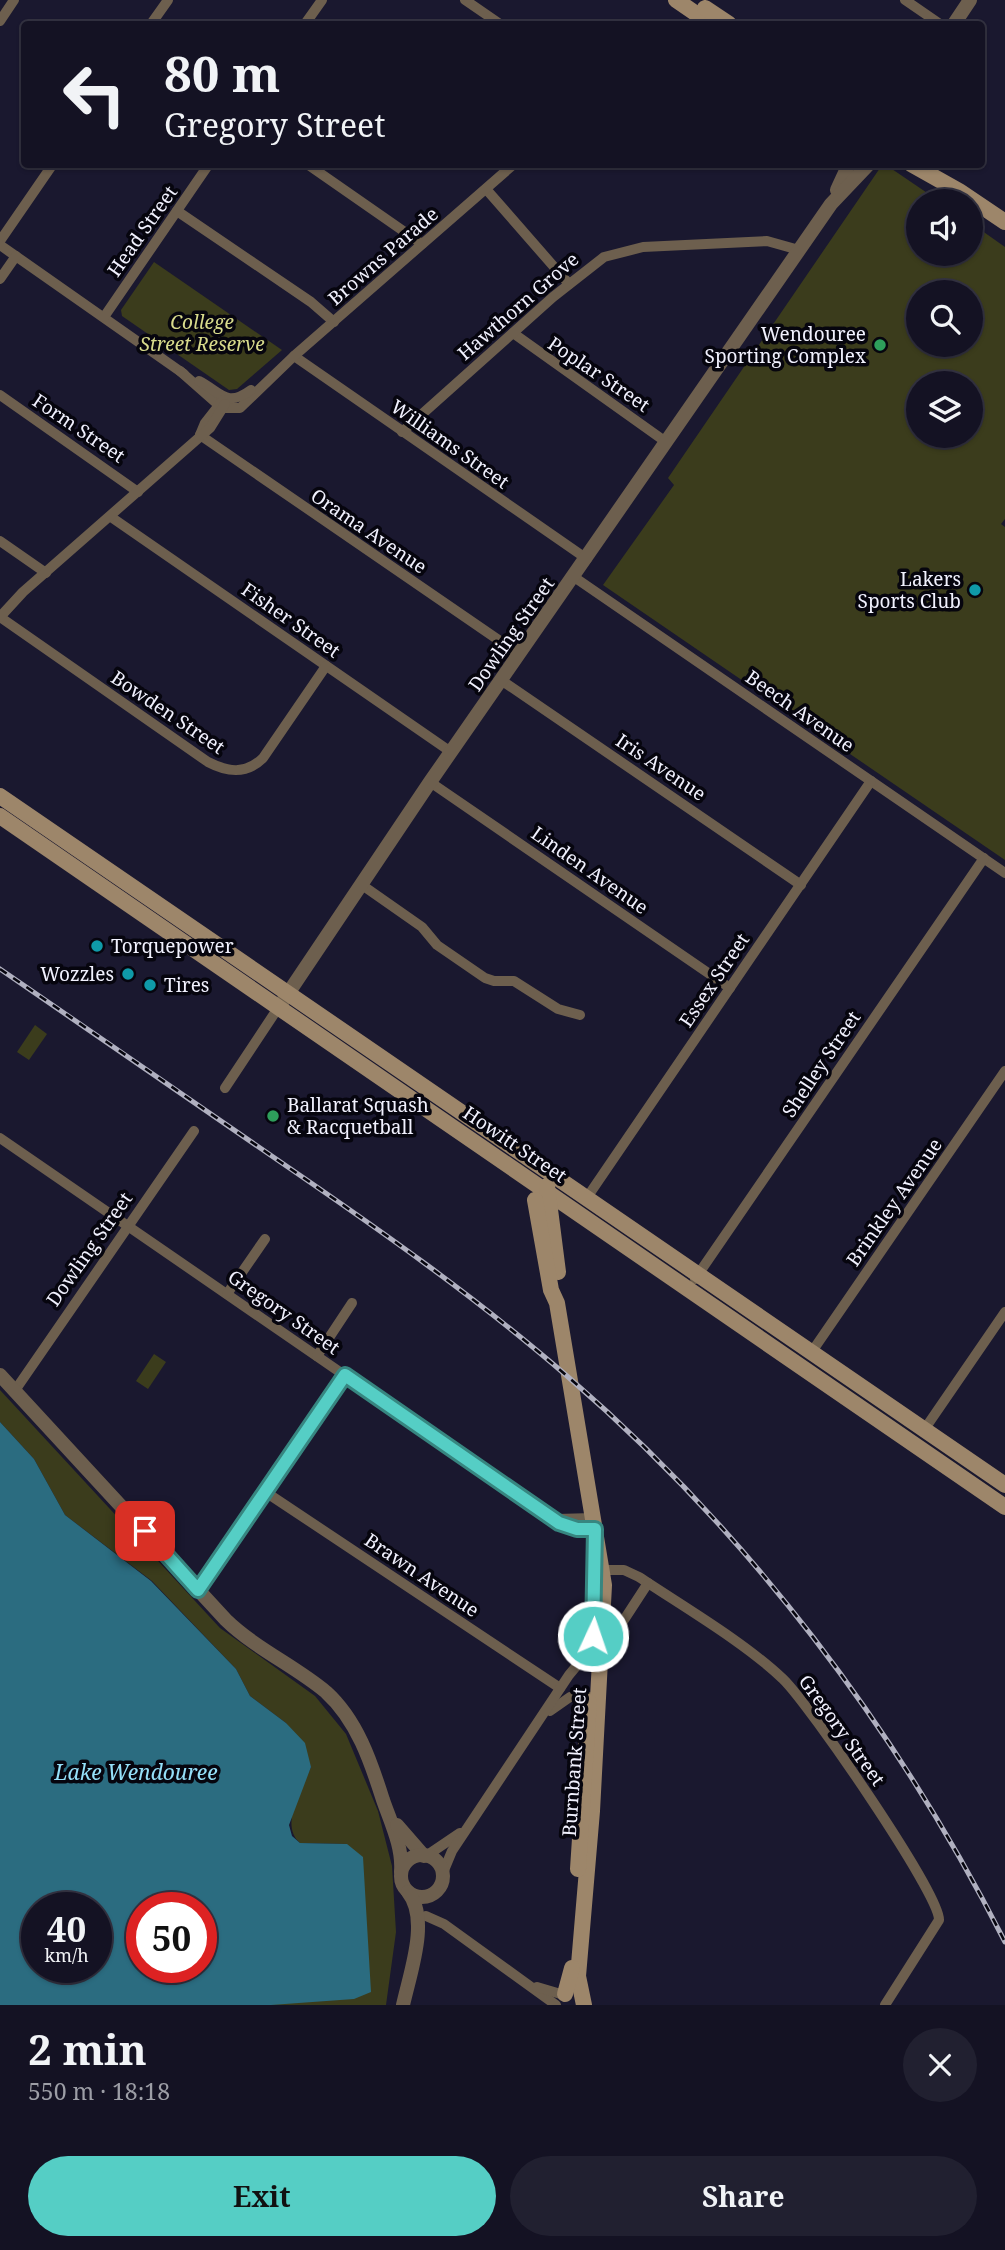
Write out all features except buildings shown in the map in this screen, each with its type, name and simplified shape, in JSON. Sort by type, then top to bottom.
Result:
[{"type":"main road","points":[[676,0],[708,21]]},
{"type":"main road","points":[[695,0],[725,21]]},
{"type":"main road","points":[[918,168],[956,189]]},
{"type":"main road","points":[[933,168],[958,189]]},
{"type":"main road","points":[[983,207],[1005,222]]},
{"type":"main road","name":"Howitt Street","points":[[0,796],[289,993],[448,1114],[538,1191],[582,1206],[698,1275],[1005,1485]]},
{"type":"main road","name":"Howitt Street","points":[[0,816],[278,1008],[549,1174],[582,1206],[688,1290],[1005,1507]]},
{"type":"main road","name":"Burnbank Street","points":[[549,1174],[538,1191],[551,1290],[557,1303],[604,1570],[578,1976],[583,2002]]},
{"type":"main road","name":"Burnbank Street","points":[[538,1191],[552,1229],[561,1286],[557,1303]]},
{"type":"main road","name":"Burnbank Street","points":[[594,1523],[597,1666]]},
{"type":"main road","name":"Burnbank Street","points":[[562,2000],[575,1937],[595,1698]]},
{"type":"main road","points":[[562,2000],[573,1992],[583,2002]]},
{"type":"street","points":[[0,21],[14,0]]},
{"type":"street","points":[[153,21],[168,0]]},
{"type":"street","points":[[307,21],[322,0]]},
{"type":"street","points":[[465,0],[496,21]]},
{"type":"street","points":[[905,0],[936,21]]},
{"type":"street","points":[[956,21],[970,0]]},
{"type":"street","points":[[0,617],[200,435],[222,403],[0,243],[50,168]]},
{"type":"street","name":"Head Street","points":[[104,317],[206,168]]},
{"type":"street","points":[[313,168],[422,244]]},
{"type":"street","name":"Browns Parade","points":[[222,403],[243,406],[275,373],[486,189],[506,168]]},
{"type":"street","name":"Dowling Street","points":[[831,204],[847,168]]},
{"type":"street","name":"Dowling Street","points":[[225,1088],[430,782],[831,204],[865,168]]},
{"type":"street","points":[[486,189],[569,284]]},
{"type":"street","points":[[177,211],[311,302],[334,322]]},
{"type":"street","name":"Hawthorn Grove","points":[[402,432],[569,284],[604,257],[632,248],[767,241],[799,250]]},
{"type":"street","points":[[0,279],[16,256]]},
{"type":"street","name":"Poplar Street","points":[[513,333],[666,442]]},
{"type":"street","name":"Williams Street","points":[[294,356],[587,559]]},
{"type":"street","name":"Form Street","points":[[0,395],[138,492]]},
{"type":"street","name":"Orama Avenue","points":[[200,435],[519,654]]},
{"type":"street","name":"Fisher Street","points":[[111,517],[451,752]]},
{"type":"street","points":[[0,541],[46,573]]},
{"type":"street","name":"Beech Avenue","points":[[574,577],[1005,873]]},
{"type":"street","name":"Bowden Street","points":[[0,617],[208,762],[229,771],[251,767],[262,758],[326,666]]},
{"type":"street","name":"Iris Avenue","points":[[501,680],[801,885]]},
{"type":"street","name":"Linden Avenue","points":[[430,782],[730,988]]},
{"type":"street","name":"Essex Street","points":[[582,1206],[871,782]]},
{"type":"street","name":"Shelley Street","points":[[688,1290],[984,858]]},
{"type":"street","points":[[362,885],[422,927],[437,945],[485,978],[494,981],[512,980],[558,1009],[580,1015]]},
{"type":"street","name":"Brinkley Avenue","points":[[811,1353],[1005,1071]]},
{"type":"street","name":"Dowling Street","points":[[16,1389],[194,1131]]},
{"type":"street","name":"Gregory Street","points":[[0,1138],[549,1515],[573,1528],[594,1523]]},
{"type":"street","points":[[552,1229],[582,1206]]},
{"type":"street","points":[[227,1294],[265,1239]]},
{"type":"street","points":[[317,1356],[352,1303]]},
{"type":"street","points":[[924,1430],[1005,1312]]},
{"type":"street","points":[[0,1375],[16,1389],[238,1631],[325,1691],[342,1710],[362,1742],[401,1852],[401,1872],[415,1901],[419,1918],[414,1957]]},
{"type":"street","points":[[198,1590],[345,1375]]},
{"type":"street","name":"Brawn Avenue","points":[[264,1491],[560,1688]]},
{"type":"street","name":"Gregory Street","points":[[604,1570],[624,1570],[648,1583],[764,1663],[792,1688],[832,1742],[916,1870],[939,1912],[935,1931],[884,2005]]},
{"type":"street","points":[[620,1626],[648,1583]]},
{"type":"street","points":[[402,2005],[428,1906],[446,1861],[578,1664],[597,1666]]},
{"type":"street","points":[[543,1717],[566,1699],[595,1698]]},
{"type":"street","points":[[387,1813],[425,1856],[438,1863],[442,1875]]},
{"type":"street","points":[[401,1872],[407,1861],[425,1856],[471,1825]]},
{"type":"street","points":[[408,1891],[422,1897],[436,1891]]},
{"type":"street","points":[[426,1916],[444,1924],[531,1984],[562,2000]]},
{"type":"green space","points":[[880,168],[890,168],[921,189],[906,189],[906,266],[983,266],[983,231],[1005,247],[1005,519],[1001,524],[1005,527],[1005,860],[603,585],[674,485],[668,478]]},
{"type":"green space","name":"College Street Reserve","points":[[154,262],[282,350],[237,389],[229,390],[122,316],[121,310]]},
{"type":"green space","points":[[35,1025],[47,1034],[29,1060],[17,1052]]},
{"type":"green space","points":[[154,1354],[166,1362],[148,1389],[136,1381]]},
{"type":"green space","points":[[0,1390],[220,1628],[315,1696],[346,1734],[378,1811],[392,1866],[396,1932],[386,2005],[0,2005],[0,1866],[347,1844],[300,1843],[294,1835],[292,1817],[311,1767],[286,1723],[250,1696],[236,1669],[152,1581],[65,1515],[34,1459],[0,1422]]},
{"type":"water","name":"Lake Wendouree","points":[[0,1422],[34,1459],[65,1515],[151,1581],[236,1669],[250,1696],[286,1723],[305,1743],[311,1767],[289,1825],[292,1836],[300,1843],[347,1844],[363,1857],[371,1992],[354,1999],[271,2005],[0,2005]]},
{"type":"railway","points":[[0,969],[428,1265],[533,1347],[633,1436],[697,1500],[757,1567],[867,1710],[963,1863],[1005,1942]]},
{"type":"place","name":"Wendouree Sporting Complex","points":[[880,345]]},
{"type":"place","name":"Lakers Sports Club","points":[[975,590]]},
{"type":"place","name":"Torquepower","points":[[97,946]]},
{"type":"place","name":"Wozzles","points":[[128,974]]},
{"type":"place","name":"Tires","points":[[150,985]]},
{"type":"place","name":"Ballarat Squash & Racquetball","points":[[273,1116]]},
{"type":"route","points":[[145,1531],[198,1590],[345,1375],[559,1523],[583,1530],[595,1529],[593,1636]]}]
